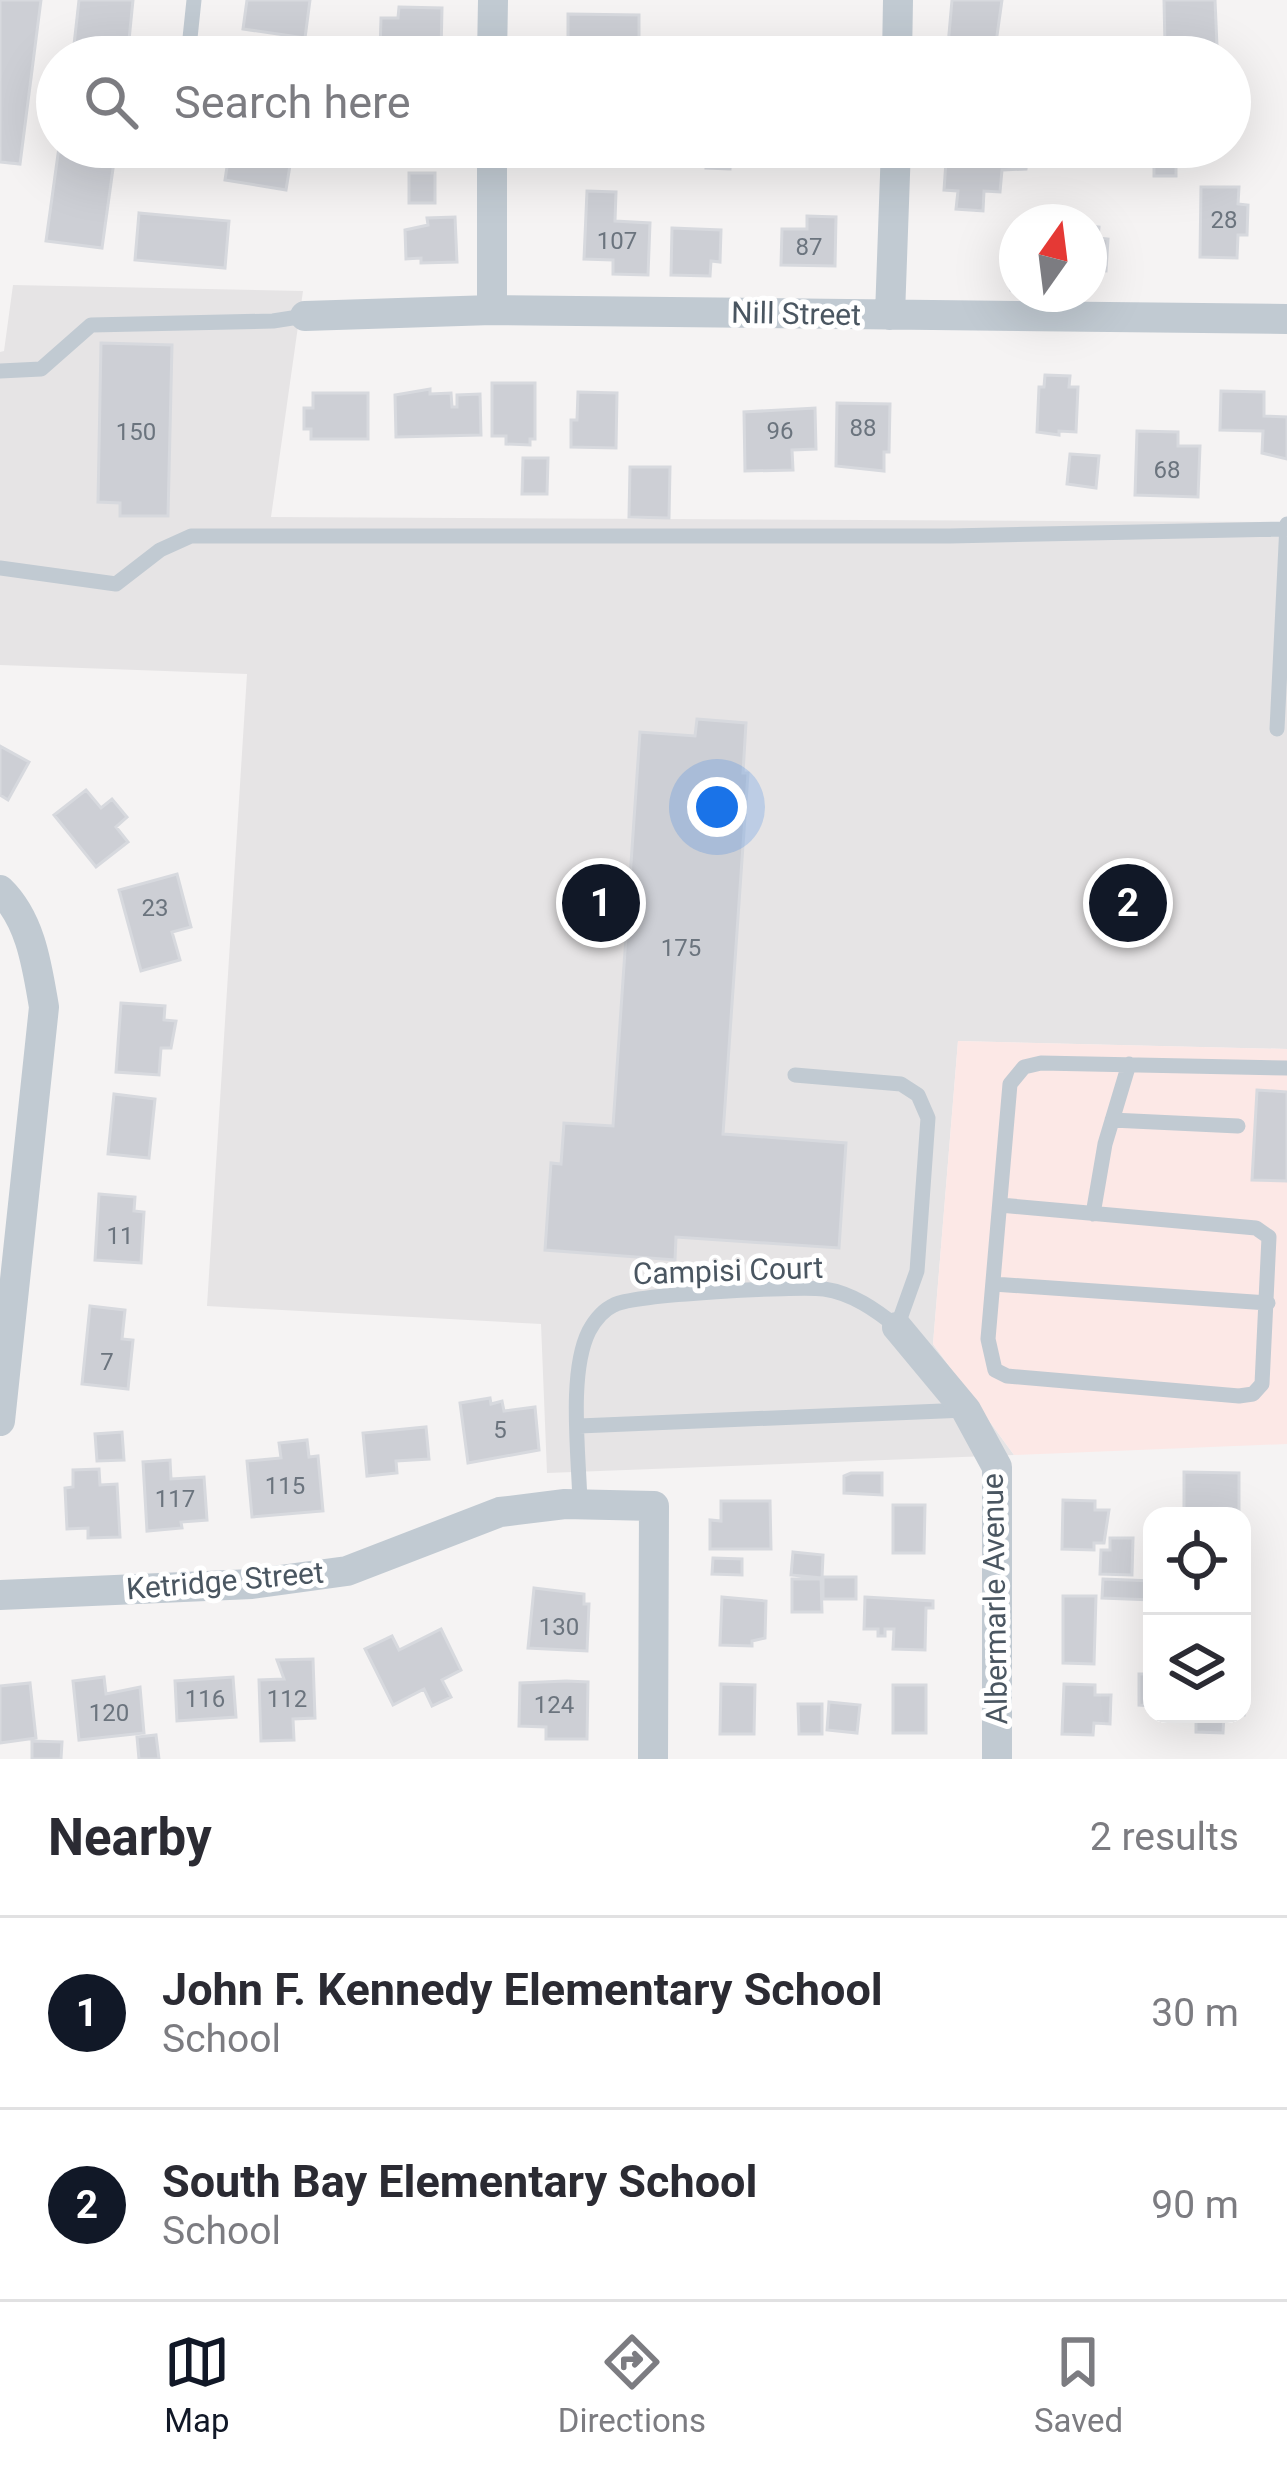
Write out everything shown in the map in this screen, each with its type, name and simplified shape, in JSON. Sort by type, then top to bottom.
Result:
[{"type":"street","points":[[492,36],[493,0]]},
{"type":"street","points":[[897,36],[898,0]]},
{"type":"street","points":[[492,168],[492,310]]},
{"type":"street","points":[[890,315],[895,168]]},
{"type":"street","name":"Nill Street","points":[[304,316],[492,310],[1287,319]]},
{"type":"street","points":[[0,890],[12,902],[35,954],[44,1007],[0,1421]]},
{"type":"street","name":"Albermarle Avenue","points":[[896,1327],[966,1410],[998,1467],[997,1759]]},
{"type":"street","name":"Ketridge Street","points":[[0,1595],[252,1583],[347,1570],[500,1512],[580,1504],[654,1505],[653,1759]]},
{"type":"lane","points":[[190,36],[194,0]]},
{"type":"lane","points":[[0,371],[41,368],[91,325],[273,321],[304,316]]},
{"type":"lane","points":[[0,568],[116,584],[160,550],[191,536],[950,536],[1285,527],[1277,729]]},
{"type":"lane","points":[[1000,1205],[1256,1228],[1270,1238],[1262,1384],[1252,1394],[1007,1376],[995,1370],[990,1359],[993,1284],[1010,1084],[1024,1067],[1041,1064],[1287,1068]]},
{"type":"lane","points":[[1093,1214],[1096,1179],[1129,1064]]},
{"type":"lane","points":[[795,1075],[901,1084],[918,1095],[928,1118],[917,1271],[896,1327]]},
{"type":"lane","points":[[1112,1120],[1238,1126]]},
{"type":"lane","points":[[993,1284],[1268,1303]]},
{"type":"lane","name":"Campisi Court","points":[[580,1504],[578,1387],[587,1335],[599,1316],[616,1303],[673,1295],[824,1289],[853,1298],[896,1327]]},
{"type":"lane","points":[[579,1426],[966,1410]]},
{"type":"shaded area","points":[[13,285],[303,291],[271,517],[1287,522],[1287,1049],[958,1041],[933,1344],[1014,1455],[547,1473],[541,1324],[207,1306],[247,674],[0,665],[0,352],[4,351]]},
{"type":"shaded area","points":[[958,1041],[1287,1049],[1287,1444],[1014,1455],[933,1344]]},
{"type":"building","points":[[0,0],[41,0],[20,164],[0,162]]},
{"type":"building","points":[[79,0],[133,0],[129,36],[75,36]]},
{"type":"building","points":[[247,0],[310,0],[305,36],[243,29]]},
{"type":"building","points":[[952,0],[1002,0],[997,36],[949,36]]},
{"type":"building","points":[[1164,0],[1215,0],[1217,36],[1165,36]]},
{"type":"building","points":[[399,7],[442,8],[441,36],[380,36],[381,18],[398,18]]},
{"type":"building","points":[[568,14],[639,15],[639,36],[568,36]]},
{"type":"building","points":[[56,168],[113,168],[102,248],[46,241]]},
{"type":"building","points":[[227,168],[290,168],[286,190],[225,180]]},
{"type":"building","points":[[946,168],[1026,168],[1002,170],[1000,192],[984,191],[983,211],[956,209],[958,191],[944,190]]},
{"type":"building","points":[[1154,168],[1176,168],[1176,176],[1154,176]]},
{"type":"building","points":[[409,173],[435,173],[435,203],[409,203]]},
{"type":"building","points":[[1201,187],[1239,187],[1238,204],[1248,205],[1247,235],[1238,235],[1237,258],[1200,257]]},
{"type":"building","points":[[587,191],[616,192],[615,221],[650,223],[648,275],[613,274],[613,260],[584,259]]},
{"type":"building","points":[[139,213],[229,221],[225,268],[135,260]]},
{"type":"building","points":[[807,216],[836,217],[835,266],[781,265],[782,229],[807,229]]},
{"type":"building","points":[[455,217],[457,262],[406,259],[405,230],[428,225],[427,218]]},
{"type":"building","points":[[672,228],[721,230],[720,262],[711,261],[710,276],[671,275]]},
{"type":"building","points":[[101,343],[172,345],[168,516],[120,516],[120,503],[98,502]]},
{"type":"building","points":[[1045,375],[1070,376],[1069,387],[1078,387],[1076,432],[1037,432],[1039,387],[1044,387]]},
{"type":"building","points":[[492,383],[535,383],[535,439],[530,439],[530,445],[506,444],[506,436],[492,436]]},
{"type":"building","points":[[430,389],[430,394],[451,393],[452,407],[457,407],[457,395],[480,394],[481,435],[396,437],[395,395]]},
{"type":"building","points":[[1221,391],[1264,392],[1264,416],[1287,417],[1287,459],[1262,453],[1263,431],[1220,430]]},
{"type":"building","points":[[578,392],[617,393],[616,448],[571,447]]},
{"type":"building","points":[[313,393],[368,393],[368,439],[311,439],[311,429],[304,429],[304,408],[313,408]]},
{"type":"building","points":[[837,403],[890,404],[884,471],[836,466]]},
{"type":"building","points":[[815,408],[816,449],[792,450],[793,470],[745,471],[744,412]]},
{"type":"building","points":[[1137,431],[1178,432],[1178,446],[1200,446],[1198,497],[1135,495]]},
{"type":"building","points":[[1070,454],[1099,456],[1096,488],[1067,484]]},
{"type":"building","points":[[523,458],[548,458],[547,494],[522,494]]},
{"type":"building","points":[[630,467],[670,467],[669,518],[629,517]]},
{"type":"building","points":[[697,719],[746,723],[743,773],[748,773],[723,1134],[846,1143],[839,1248],[676,1237],[675,1260],[545,1250],[551,1163],[561,1164],[564,1123],[613,1126],[640,732],[695,736]]},
{"type":"building","points":[[0,746],[29,762],[8,800],[0,795]]},
{"type":"building","points":[[86,790],[101,808],[112,799],[127,817],[116,827],[128,842],[96,867],[54,815]]},
{"type":"building","points":[[177,874],[191,927],[172,932],[180,960],[141,971],[119,890]]},
{"type":"building","points":[[121,1003],[165,1006],[164,1020],[176,1021],[171,1048],[161,1048],[159,1075],[116,1072]]},
{"type":"building","points":[[1257,1090],[1287,1092],[1287,1181],[1252,1180]]},
{"type":"building","points":[[114,1094],[155,1099],[149,1158],[108,1154]]},
{"type":"building","points":[[99,1194],[135,1197],[134,1211],[144,1212],[141,1263],[95,1260]]},
{"type":"building","points":[[90,1306],[125,1310],[122,1339],[133,1340],[128,1389],[82,1384]]},
{"type":"building","points":[[490,1398],[491,1404],[502,1401],[504,1411],[535,1407],[539,1450],[468,1463],[460,1403]]},
{"type":"building","points":[[426,1427],[429,1459],[396,1461],[397,1473],[367,1476],[363,1433]]},
{"type":"building","points":[[122,1432],[124,1460],[97,1461],[95,1434]]},
{"type":"building","points":[[307,1440],[309,1457],[318,1456],[323,1511],[252,1517],[247,1461],[281,1458],[279,1443]]},
{"type":"building","points":[[170,1460],[171,1479],[204,1477],[207,1520],[147,1531],[143,1462]]},
{"type":"building","points":[[99,1469],[100,1485],[117,1484],[120,1537],[88,1538],[88,1528],[67,1529],[65,1488],[73,1487],[73,1470]]},
{"type":"building","points":[[1184,1472],[1239,1473],[1239,1507],[1184,1507]]},
{"type":"building","points":[[882,1473],[882,1495],[844,1493],[844,1476]]},
{"type":"building","points":[[1063,1500],[1095,1501],[1095,1510],[1109,1510],[1104,1543],[1094,1543],[1094,1550],[1062,1549]]},
{"type":"building","points":[[721,1501],[770,1501],[771,1549],[710,1549],[710,1520],[721,1521]]},
{"type":"building","points":[[893,1505],[925,1505],[924,1553],[893,1553]]},
{"type":"building","points":[[1110,1538],[1133,1538],[1132,1575],[1100,1574],[1101,1550],[1110,1550]]},
{"type":"building","points":[[793,1552],[823,1555],[822,1578],[791,1575]]},
{"type":"building","points":[[713,1558],[742,1559],[742,1575],[712,1574]]},
{"type":"building","points":[[823,1577],[856,1577],[856,1599],[823,1599]]},
{"type":"building","points":[[792,1579],[821,1579],[822,1612],[792,1612]]},
{"type":"building","points":[[1103,1579],[1143,1581],[1143,1600],[1102,1598]]},
{"type":"building","points":[[534,1588],[584,1594],[584,1604],[589,1604],[587,1651],[528,1648]]},
{"type":"building","points":[[1063,1596],[1096,1596],[1094,1664],[1063,1663]]},
{"type":"building","points":[[722,1597],[766,1601],[765,1638],[752,1641],[752,1646],[720,1645]]},
{"type":"building","points":[[865,1597],[933,1601],[933,1608],[926,1608],[925,1650],[893,1649],[894,1629],[885,1629],[885,1636],[878,1636],[878,1629],[864,1629]]},
{"type":"building","points":[[441,1629],[461,1670],[442,1680],[451,1697],[432,1706],[424,1689],[393,1705],[365,1649],[392,1636],[399,1650]]},
{"type":"building","points":[[313,1659],[315,1718],[293,1719],[294,1740],[261,1741],[259,1680],[284,1679],[277,1660]]},
{"type":"building","points":[[1139,1674],[1143,1674],[1143,1705],[1139,1705]]},
{"type":"building","points":[[104,1677],[106,1694],[140,1687],[144,1733],[79,1740],[73,1681]]},
{"type":"building","points":[[233,1677],[236,1717],[177,1721],[175,1681]]},
{"type":"building","points":[[588,1682],[587,1739],[546,1739],[546,1727],[519,1726],[520,1683]]},
{"type":"building","points":[[30,1683],[36,1738],[0,1743],[0,1686]]},
{"type":"building","points":[[721,1684],[755,1685],[754,1734],[720,1734]]},
{"type":"building","points":[[1064,1684],[1095,1685],[1095,1695],[1111,1695],[1110,1724],[1094,1723],[1093,1735],[1062,1734]]},
{"type":"building","points":[[893,1685],[926,1685],[926,1733],[893,1733]]},
{"type":"building","points":[[829,1702],[860,1705],[857,1733],[827,1730]]},
{"type":"building","points":[[798,1704],[822,1704],[822,1734],[799,1734]]},
{"type":"building","points":[[1196,1723],[1224,1723],[1223,1733],[1196,1732]]},
{"type":"building","points":[[156,1735],[159,1759],[139,1759],[137,1737]]},
{"type":"building","points":[[32,1741],[62,1742],[61,1759],[32,1759]]},
{"type":"place","name":"John F. Kennedy Elementary School","points":[[601,903]]},
{"type":"place","name":"South Bay Elementary School","points":[[1128,903]]}]
